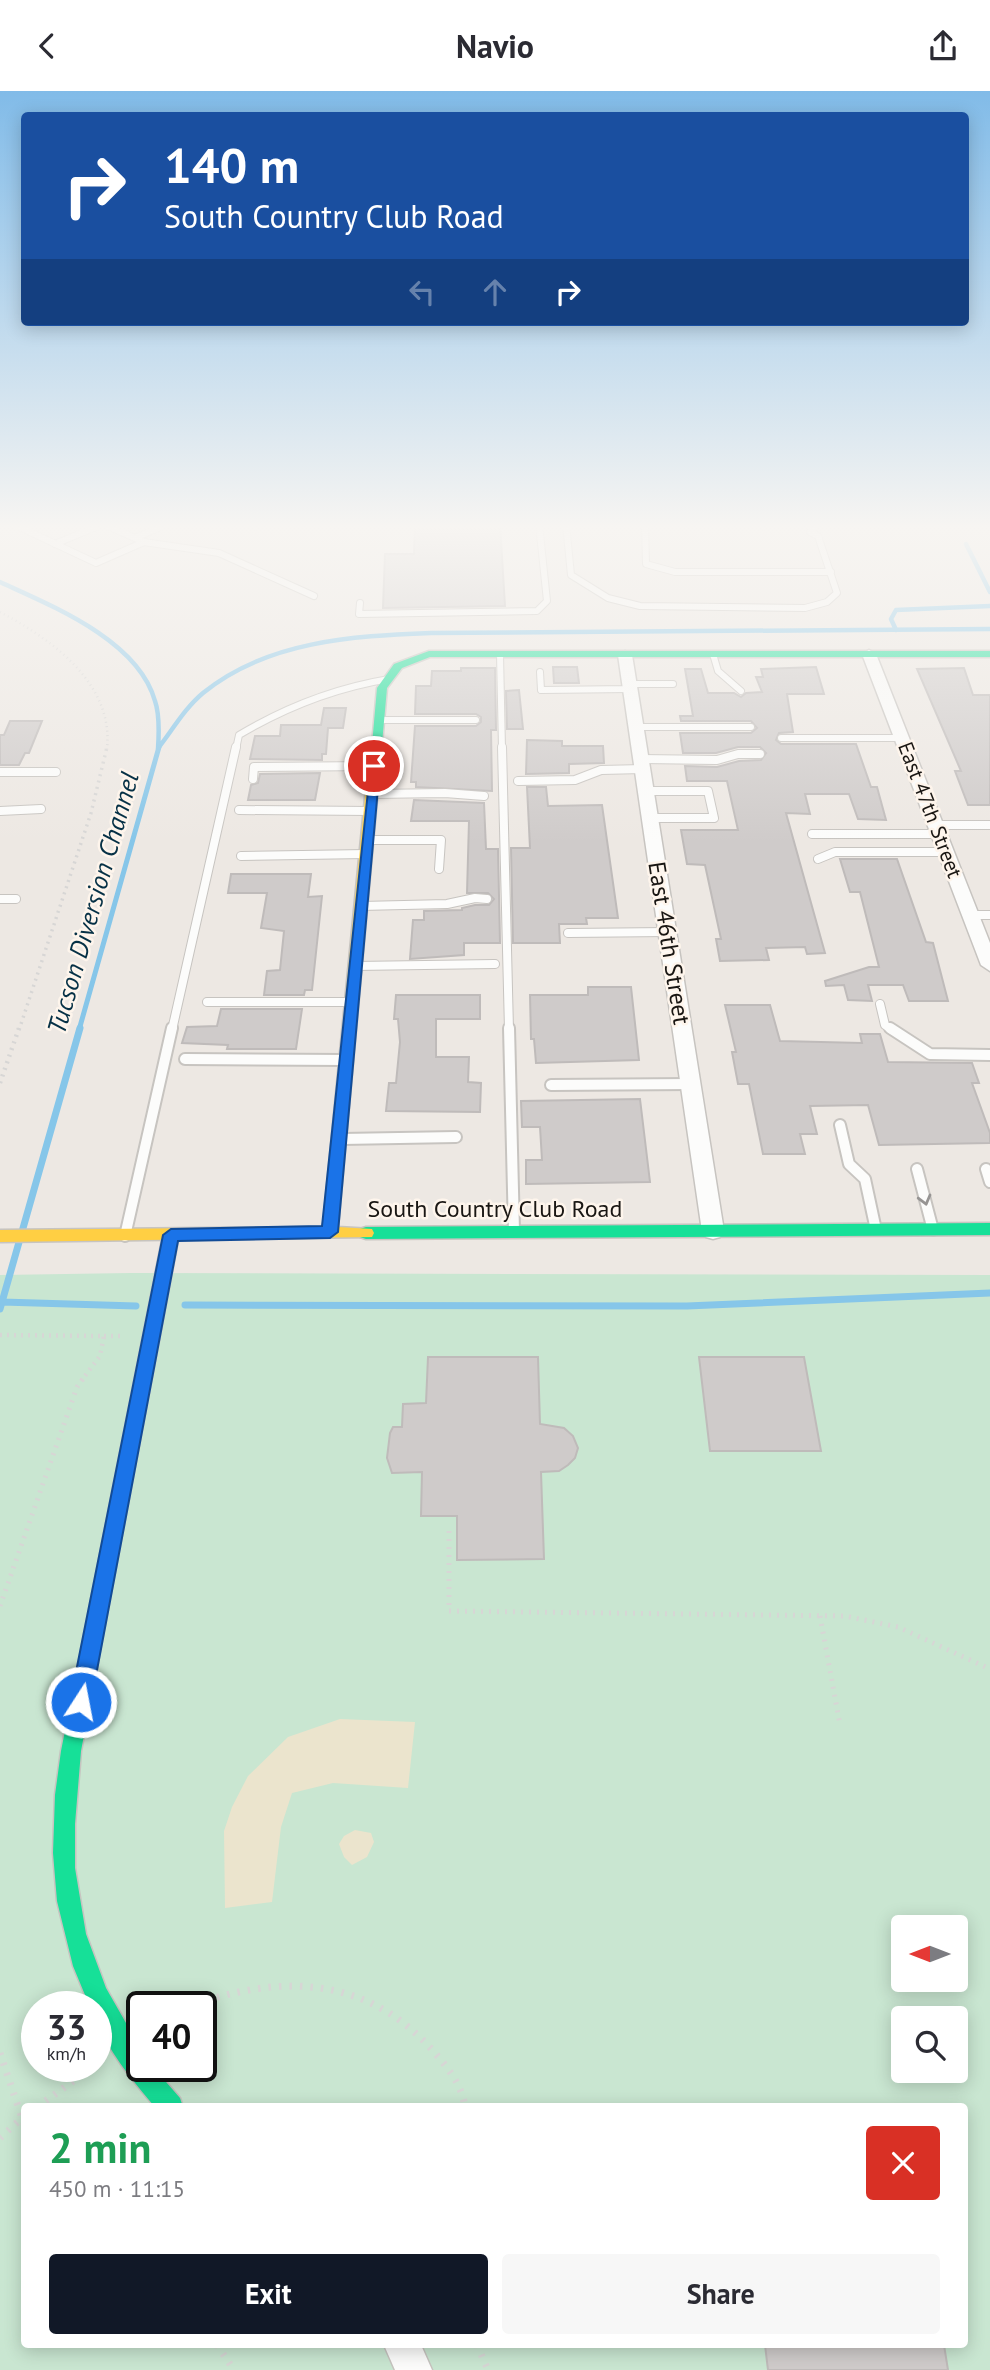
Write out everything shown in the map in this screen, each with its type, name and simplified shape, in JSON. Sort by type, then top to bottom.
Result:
[{"type":"street","points":[[330,1232],[382,688],[393,673],[429,654],[990,654]]},
{"type":"street","name":"East 47th Street","points":[[869,654],[990,965]]},
{"type":"street","name":"East 46th Street","points":[[625,655],[713,1231]]},
{"type":"street","name":"South Country Club Road","points":[[0,1236],[990,1229]]},
{"type":"street","points":[[168,2103],[138,2068],[104,2013],[85,1973],[73,1936],[67,1901],[62,1866],[62,1830],[71,1751],[171,1235]]},
{"type":"street","points":[[403,2348],[414,2370]]},
{"type":"lane","points":[[500,654],[514,1231]]},
{"type":"lane","points":[[713,655],[718,671],[741,691]]},
{"type":"lane","points":[[540,672],[541,690],[673,684]]},
{"type":"lane","points":[[125,1236],[239,735],[326,694],[393,673]]},
{"type":"lane","points":[[379,720],[476,720]]},
{"type":"lane","points":[[636,727],[751,727]]},
{"type":"lane","points":[[781,738],[902,739]]},
{"type":"lane","points":[[518,781],[575,780],[601,770],[642,764],[717,760],[738,754],[760,754]]},
{"type":"lane","points":[[253,779],[254,767],[374,766]]},
{"type":"lane","points":[[0,772],[56,772]]},
{"type":"lane","points":[[646,791],[708,791],[714,818],[650,818]]},
{"type":"lane","points":[[372,794],[445,793],[484,796]]},
{"type":"lane","points":[[0,811],[41,809]]},
{"type":"lane","points":[[239,810],[370,811]]},
{"type":"lane","points":[[812,834],[990,825]]},
{"type":"lane","points":[[241,856],[441,840],[439,869]]},
{"type":"lane","points":[[818,859],[835,852],[946,852]]},
{"type":"lane","points":[[361,906],[447,904],[475,898],[487,899]]},
{"type":"lane","points":[[0,899],[16,899]]},
{"type":"lane","points":[[971,915],[990,915]]},
{"type":"lane","points":[[568,933],[668,932]]},
{"type":"lane","points":[[355,965],[495,964]]},
{"type":"lane","points":[[207,1002],[352,1002]]},
{"type":"lane","points":[[880,1004],[885,1025],[930,1054],[990,1055]]},
{"type":"lane","points":[[185,1059],[346,1060]]},
{"type":"lane","points":[[551,1085],[691,1084]]},
{"type":"lane","points":[[840,1125],[849,1164],[865,1179],[876,1230]]},
{"type":"lane","points":[[339,1139],[456,1137]]},
{"type":"lane","points":[[917,1169],[933,1230]]},
{"type":"lane","points":[[986,1169],[990,1182]]},
{"type":"path","points":[[0,1083],[99,790],[108,736],[97,695],[76,662],[33,630]]},
{"type":"path","points":[[0,1335],[104,1336],[100,1356],[77,1387],[0,1606]]},
{"type":"path","points":[[449,1531],[449,1612],[615,1611],[820,1616],[874,1621],[898,1627],[990,1669]]},
{"type":"path","points":[[820,1616],[840,1725]]},
{"type":"path","points":[[217,1998],[253,1987],[325,1986],[380,2004],[428,2040],[464,2092],[465,2103]]},
{"type":"path","points":[[0,2053],[21,2114]]},
{"type":"path","points":[[43,2103],[72,2082]]},
{"type":"path","points":[[0,2138],[21,2122]]},
{"type":"path","points":[[219,2348],[234,2370]]},
{"type":"path","points":[[478,2348],[488,2370]]},
{"type":"green space","points":[[0,1275],[990,1275],[990,2370],[0,2370]]},
{"type":"sand","points":[[340,1719],[415,1722],[408,1788],[333,1783],[292,1793],[281,1827],[272,1902],[225,1908],[224,1831],[232,1807],[248,1776],[288,1737]]},
{"type":"sand","points":[[355,1830],[371,1833],[374,1842],[367,1857],[352,1865],[344,1857],[339,1844],[344,1836]]},
{"type":"building","points":[[553,667],[577,667],[579,683],[554,683]]},
{"type":"building","points":[[816,667],[824,694],[787,694],[793,732],[779,733],[776,740],[781,744],[856,744],[871,787],[877,787],[886,820],[858,819],[849,794],[805,794],[810,814],[786,813],[825,953],[807,954],[805,947],[766,948],[769,960],[720,961],[716,939],[721,939],[705,865],[687,864],[681,830],[738,830],[727,781],[687,781],[685,766],[717,767],[739,761],[761,760],[766,753],[760,747],[738,747],[716,753],[683,753],[680,733],[751,733],[757,728],[751,721],[681,721],[680,716],[693,716],[685,669],[701,669],[708,693],[734,693],[741,697],[746,693],[762,692],[756,677],[763,677],[761,669]]},
{"type":"building","points":[[461,668],[495,668],[496,730],[491,730],[492,791],[416,787],[416,782],[411,782],[415,726],[476,726],[481,722],[481,717],[476,714],[415,714],[416,686],[431,686],[432,671],[461,671]]},
{"type":"building","points":[[964,668],[973,695],[990,695],[990,805],[968,805],[955,771],[961,771],[917,669]]},
{"type":"building","points":[[519,690],[523,729],[507,729],[506,691]]},
{"type":"building","points":[[324,708],[346,708],[343,728],[328,728],[326,754],[322,754],[322,760],[250,759],[255,736],[280,736],[281,725],[321,725]]},
{"type":"building","points":[[10,721],[42,721],[29,753],[25,753],[19,765],[0,765],[0,735],[4,735]]},
{"type":"building","points":[[527,740],[562,741],[562,746],[603,746],[604,763],[569,764],[569,773],[526,774]]},
{"type":"building","points":[[320,773],[315,800],[248,800],[251,785],[258,783],[260,774]]},
{"type":"building","points":[[527,787],[546,787],[548,806],[602,805],[618,918],[586,918],[587,924],[559,924],[560,943],[513,943],[511,848],[530,848]]},
{"type":"building","points":[[414,800],[484,803],[486,849],[498,849],[500,943],[464,943],[464,955],[410,959],[413,920],[424,920],[424,911],[462,910],[475,905],[489,905],[494,899],[488,893],[467,893],[469,821],[411,821]]},
{"type":"building","points":[[840,859],[897,859],[926,942],[933,943],[948,1001],[909,1001],[903,985],[868,985],[872,1001],[848,1000],[844,985],[826,986],[825,981],[869,967],[879,967],[860,892],[850,892]]},
{"type":"building","points":[[231,874],[311,874],[308,897],[322,896],[312,990],[305,990],[304,995],[264,995],[267,971],[280,970],[284,931],[261,928],[267,893],[228,893]]},
{"type":"building","points":[[588,987],[631,987],[639,1060],[536,1063],[534,1039],[531,1039],[530,995],[588,995]]},
{"type":"building","points":[[396,995],[480,995],[480,1019],[436,1019],[436,1057],[469,1057],[468,1082],[481,1083],[480,1112],[386,1111],[389,1083],[396,1083],[400,1042],[398,1019],[394,1019]]},
{"type":"building","points":[[725,1005],[770,1005],[780,1041],[862,1043],[860,1034],[880,1034],[888,1062],[972,1063],[979,1083],[972,1083],[990,1133],[990,1143],[879,1145],[868,1105],[810,1106],[817,1134],[800,1134],[805,1154],[763,1154],[749,1084],[738,1084],[732,1052],[736,1052]]},
{"type":"building","points":[[221,1009],[302,1009],[296,1049],[227,1049],[228,1045],[182,1043],[187,1027],[217,1026]]},
{"type":"building","points":[[640,1099],[650,1182],[526,1184],[526,1160],[542,1160],[540,1127],[522,1127],[521,1101]]},
{"type":"building","points":[[428,1357],[538,1357],[540,1424],[564,1428],[573,1436],[578,1448],[575,1458],[559,1471],[541,1472],[544,1559],[457,1560],[457,1516],[421,1516],[422,1472],[392,1473],[387,1458],[390,1433],[393,1427],[402,1427],[403,1404],[426,1403]]},
{"type":"building","points":[[699,1357],[804,1357],[821,1451],[710,1451]]},
{"type":"building","points":[[765,2348],[944,2348],[948,2370],[768,2370]]},
{"type":"waterway","name":"Tucson Diversion Channel","points":[[94,630],[131,660],[146,679],[155,701],[158,718],[158,749]]},
{"type":"waterway","points":[[79,1030],[159,747],[197,699],[228,676],[282,652],[371,636],[431,633],[801,630]]},
{"type":"waterway","name":"Tucson Diversion Channel","points":[[0,1309],[80,1028]]},
{"type":"waterway","points":[[185,1305],[687,1306],[990,1293]]},
{"type":"waterway","points":[[2,1302],[136,1306]]},
{"type":"traffic: fast","points":[[373,777],[382,688],[398,666],[429,654],[990,654]]},
{"type":"traffic: fast","points":[[366,1233],[990,1229]]},
{"type":"traffic: fast","points":[[167,2103],[130,2055],[97,1996],[75,1934],[68,1901],[64,1853],[71,1751],[171,1235]]},
{"type":"traffic: slow","points":[[330,1232],[373,777]]},
{"type":"traffic: slow","points":[[0,1236],[366,1233]]},
{"type":"route","points":[[81,1702],[171,1235],[330,1232],[374,766]]}]
